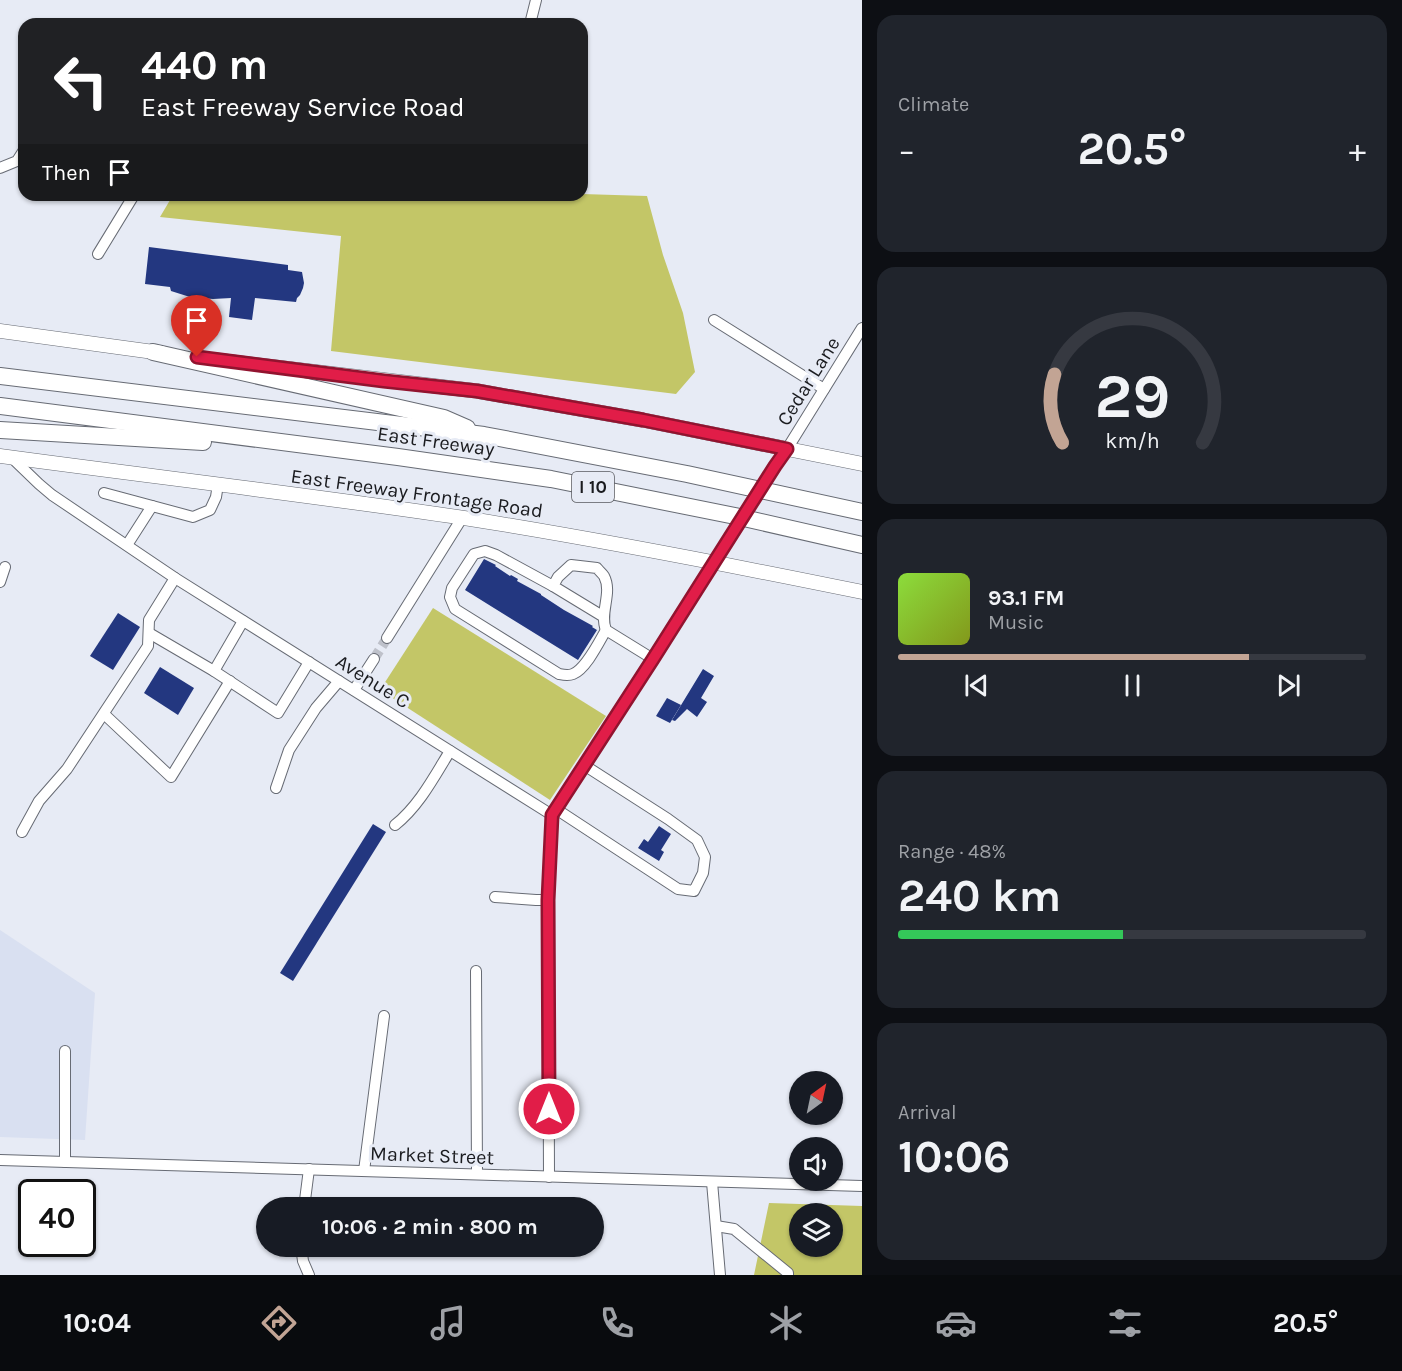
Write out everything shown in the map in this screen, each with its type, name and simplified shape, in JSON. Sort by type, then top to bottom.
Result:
[{"type":"highway","points":[[153,352],[444,418],[484,435]]},
{"type":"highway","name":"East Freeway","points":[[0,376],[484,435],[687,474],[862,512]]},
{"type":"highway","name":"East Freeway","points":[[0,406],[551,479],[862,544]]},
{"type":"highway","points":[[0,430],[154,440],[320,447]]},
{"type":"main road","points":[[0,331],[477,391],[643,420],[862,464]]},
{"type":"main road","name":"East Freeway Frontage Road","points":[[5,457],[462,518],[862,592]]},
{"type":"street","points":[[532,18],[536,0]]},
{"type":"street","points":[[0,168],[18,159]]},
{"type":"street","points":[[98,254],[130,201]]},
{"type":"street","points":[[714,320],[824,389]]},
{"type":"street","name":"Cedar Lane","points":[[549,1176],[548,900],[554,812],[862,328]]},
{"type":"street","name":"Avenue C","points":[[5,457],[45,490],[243,621],[450,751],[678,889],[694,891],[703,873],[705,856],[698,840],[584,765]]},
{"type":"street","points":[[104,493],[193,517],[210,510],[216,497],[218,484]]},
{"type":"street","points":[[126,545],[152,506]]},
{"type":"street","points":[[387,638],[462,518]]},
{"type":"street","points":[[604,617],[553,586],[485,551],[474,554],[452,588],[450,597],[455,609],[565,676],[576,673],[585,664],[606,630]]},
{"type":"street","points":[[553,586],[558,577],[571,565],[597,568],[604,576],[607,590],[603,623],[606,630],[653,659]]},
{"type":"street","points":[[0,582],[5,567]]},
{"type":"street","points":[[22,832],[39,801],[67,769],[148,646],[149,620],[175,578]]},
{"type":"street","points":[[214,671],[243,621]]},
{"type":"street","points":[[149,633],[214,671],[278,713],[309,662]]},
{"type":"street","points":[[354,690],[374,659]]},
{"type":"street","points":[[104,714],[171,777],[230,681]]},
{"type":"street","points":[[276,788],[289,750],[316,708],[339,681]]},
{"type":"street","points":[[395,825],[406,816],[420,798],[450,751]]},
{"type":"street","points":[[495,897],[548,900]]},
{"type":"street","points":[[476,971],[477,1174]]},
{"type":"street","points":[[364,1171],[384,1016]]},
{"type":"street","points":[[65,1051],[65,1161]]},
{"type":"street","name":"Market Street","points":[[0,1160],[862,1186]]},
{"type":"street","points":[[305,1197],[309,1169]]},
{"type":"street","points":[[712,1182],[720,1275]]},
{"type":"street","points":[[716,1226],[734,1229],[788,1275]]},
{"type":"street","points":[[303,1257],[309,1275]]},
{"type":"shaded area","points":[[0,930],[95,993],[85,1140],[0,1137]]},
{"type":"green space","points":[[588,194],[647,196],[663,255],[683,313],[695,372],[676,394],[331,351],[341,236],[160,217],[169,201],[588,201]]},
{"type":"green space","points":[[433,608],[606,716],[550,800],[380,690]]},
{"type":"green space","points":[[769,1203],[789,1204],[789,1257],[843,1257],[843,1205],[862,1206],[862,1275],[754,1275]]},
{"type":"building","points":[[149,247],[288,265],[288,270],[302,272],[303,288],[296,302],[255,298],[252,320],[229,317],[231,298],[190,297],[171,291],[170,287],[145,284]]},
{"type":"building","points":[[484,559],[597,630],[578,660],[465,590]]},
{"type":"building","points":[[118,613],[140,627],[113,670],[90,656]]},
{"type":"building","points":[[160,667],[194,688],[178,715],[144,693]]},
{"type":"building","points":[[703,669],[714,676],[701,698],[707,702],[697,717],[687,709],[675,721],[672,720]]},
{"type":"building","points":[[667,698],[681,705],[670,723],[656,716]]},
{"type":"building","points":[[373,824],[386,832],[293,981],[280,973]]},
{"type":"building","points":[[659,826],[671,834],[661,850],[664,852],[659,861],[638,848],[644,839],[648,842]]},
{"type":"tunnel","points":[[374,659],[387,638]]},
{"type":"route","points":[[197,357],[477,391],[643,420],[787,449],[552,815],[548,900],[549,1109]]}]
